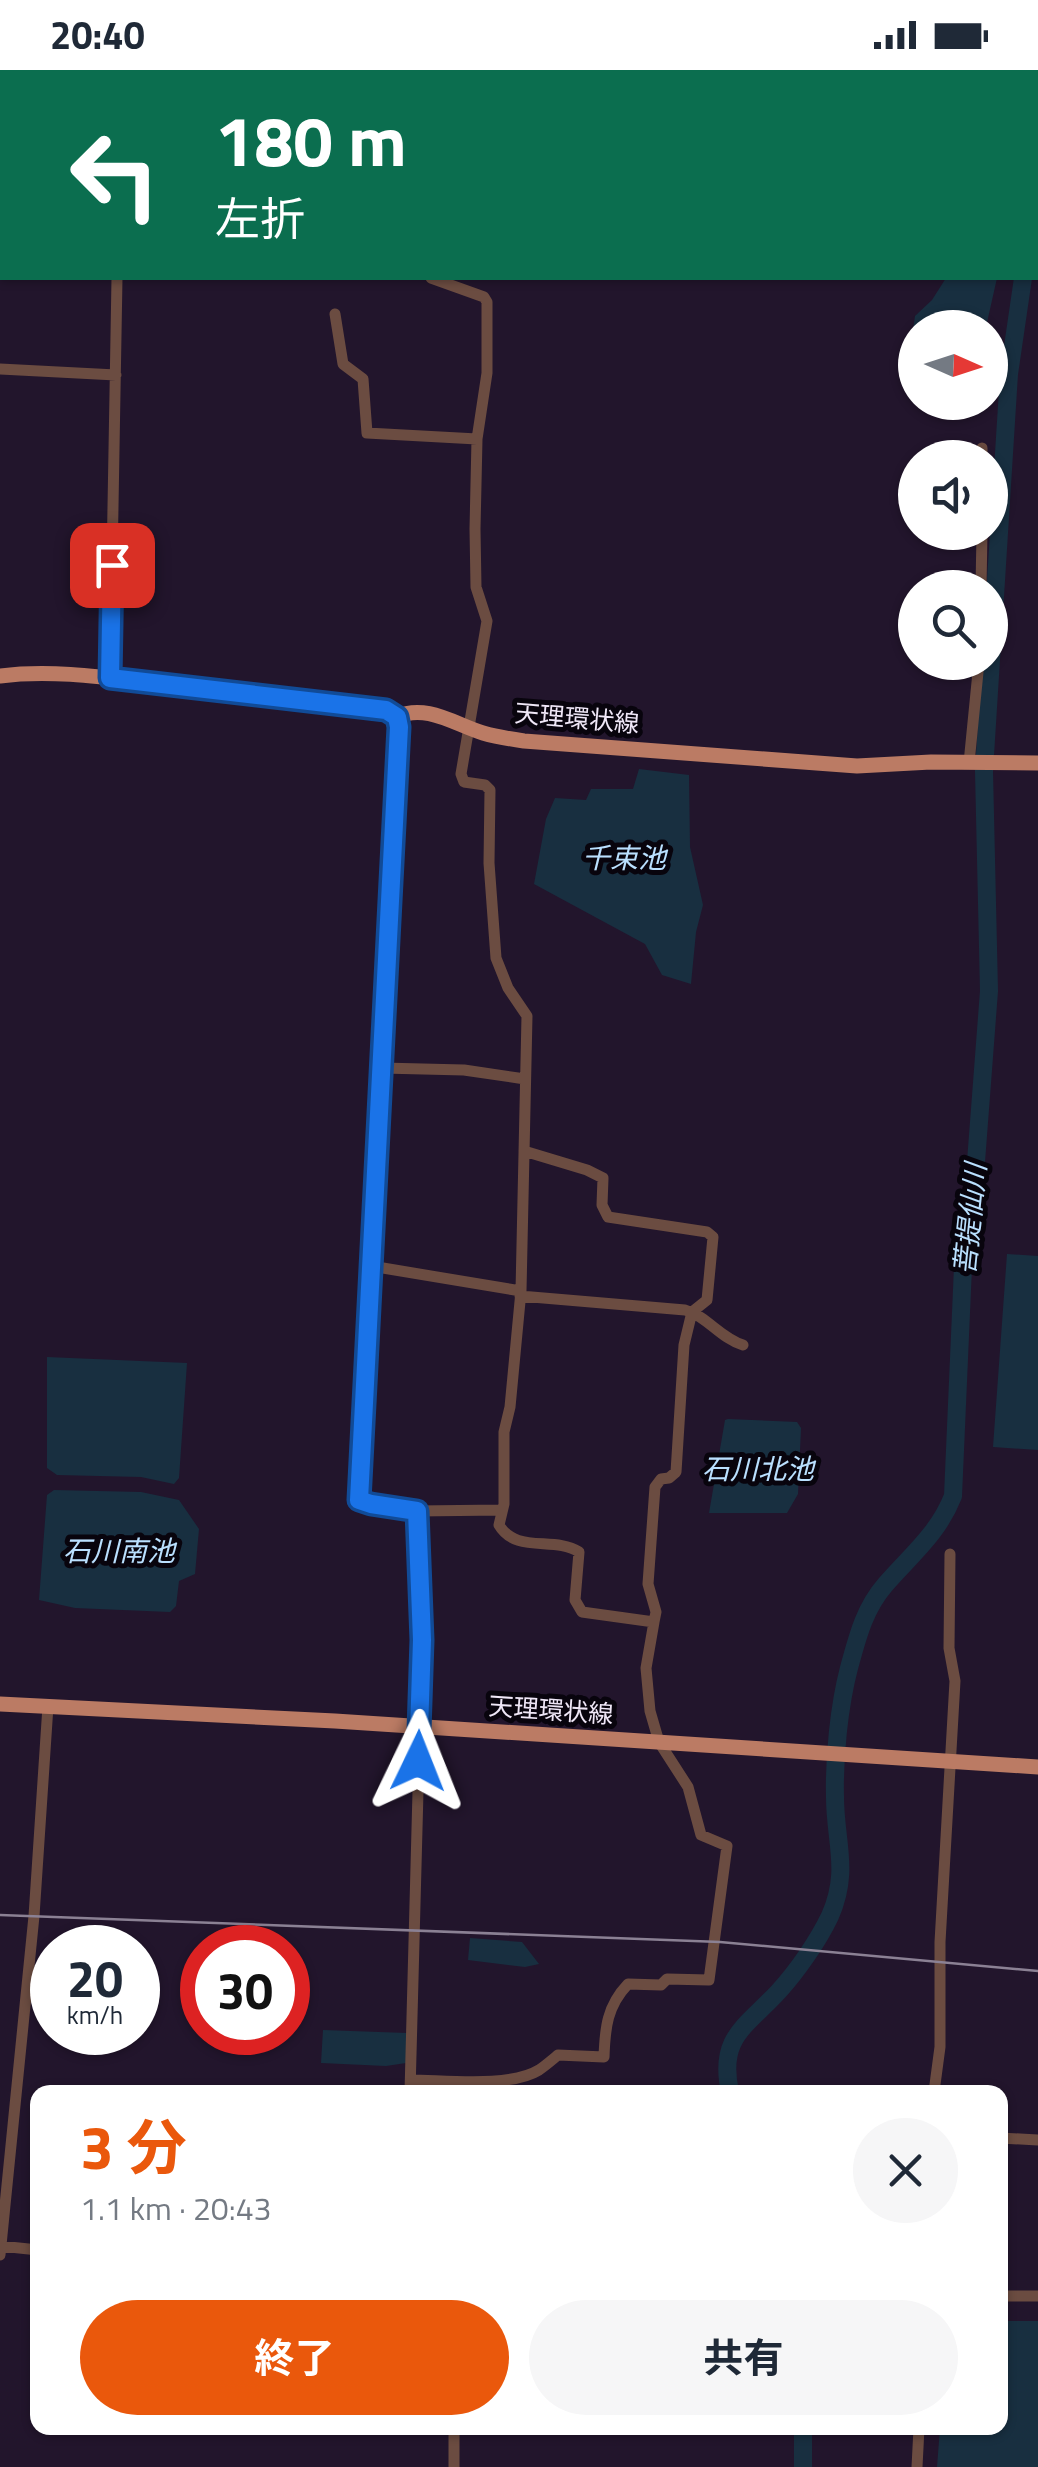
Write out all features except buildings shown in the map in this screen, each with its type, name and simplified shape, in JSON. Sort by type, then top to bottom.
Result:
[{"type":"main road","name":"天理環状線","points":[[0,676],[110,678],[386,710],[397,717],[407,712],[440,716],[478,732],[524,741],[857,766],[1038,763]]},
{"type":"main road","name":"天理環状線","points":[[0,1704],[1038,1767]]},
{"type":"street","points":[[110,678],[117,280]]},
{"type":"street","points":[[437,280],[484,296],[486,302],[487,373],[477,439],[476,587],[487,621],[461,774],[464,782],[486,785],[490,790],[493,940],[508,988],[527,1016],[520,1293],[498,1525],[509,1538],[569,1545],[578,1552],[576,1600],[582,1612],[654,1622]]},
{"type":"street","points":[[335,314],[342,364],[363,379],[367,433],[477,439]]},
{"type":"street","points":[[0,369],[116,375]]},
{"type":"street","points":[[971,763],[978,680]]},
{"type":"street","points":[[397,717],[359,1500],[417,1511],[501,1510]]},
{"type":"street","points":[[382,1068],[464,1070],[526,1080]]},
{"type":"street","points":[[422,2085],[525,2076],[558,2055],[604,2057],[605,2025],[614,1999],[628,1984],[662,1985],[673,1978],[709,1980],[727,1846],[700,1835],[688,1787],[660,1742],[646,1683],[656,1612],[648,1584],[655,1487],[661,1479],[676,1472],[679,1379],[692,1312],[706,1300],[713,1237],[707,1232],[608,1216],[602,1204],[603,1178],[524,1151]]},
{"type":"street","points":[[371,1266],[520,1293],[692,1312],[730,1341],[743,1346]]},
{"type":"street","points":[[410,2085],[422,1640],[417,1511]]},
{"type":"street","points":[[935,2085],[940,2047],[940,1942],[952,1761],[950,1554]]},
{"type":"street","points":[[0,2255],[34,1916],[48,1706]]},
{"type":"street","points":[[1008,2138],[1038,2140]]},
{"type":"street","points":[[0,2246],[30,2249]]},
{"type":"street","points":[[1008,2296],[1038,2296]]},
{"type":"street","points":[[454,2435],[454,2467]]},
{"type":"street","points":[[917,2467],[919,2435]]},
{"type":"water","points":[[945,280],[997,280],[990,310],[921,310]]},
{"type":"water","name":"千束池","points":[[639,769],[689,775],[690,847],[703,905],[691,984],[662,975],[645,944],[534,884],[546,819],[555,798],[586,800],[591,789],[633,789]]},
{"type":"water","points":[[1007,1254],[1038,1256],[1038,1450],[993,1447]]},
{"type":"water","name":"石川南池","points":[[47,1357],[187,1363],[179,1478],[174,1484],[141,1477],[57,1475],[47,1468]]},
{"type":"water","name":"石川北池","points":[[728,1419],[797,1422],[801,1428],[798,1494],[787,1513],[709,1513]]},
{"type":"water","name":"石川南池","points":[[54,1490],[141,1492],[179,1500],[199,1529],[195,1574],[179,1581],[176,1606],[170,1612],[75,1608],[39,1600],[47,1495]]},
{"type":"water","points":[[470,1938],[522,1942],[539,1964],[525,1967],[468,1960]]},
{"type":"water","points":[[323,2030],[407,2033],[406,2063],[321,2063]]},
{"type":"water","points":[[1008,2321],[1038,2321],[1038,2467],[937,2467],[939,2435],[1008,2435]]},
{"type":"waterway","name":"菩提仙川","points":[[729,2085],[728,2058],[738,2034],[800,1965],[836,1900],[840,1870],[835,1797],[838,1732],[845,1683],[862,1625],[878,1594],[932,1533],[953,1496],[964,1244],[973,1201],[989,991],[984,771],[1009,374],[1023,280]]},
{"type":"waterway","name":"菩提仙川","points":[[803,2435],[803,2467]]},
{"type":"railway","points":[[0,1915],[720,1942],[1038,1971]]},
{"type":"route","points":[[112,565],[110,678],[386,710],[397,717],[359,1500],[417,1511],[422,1640],[418,1761]]}]
